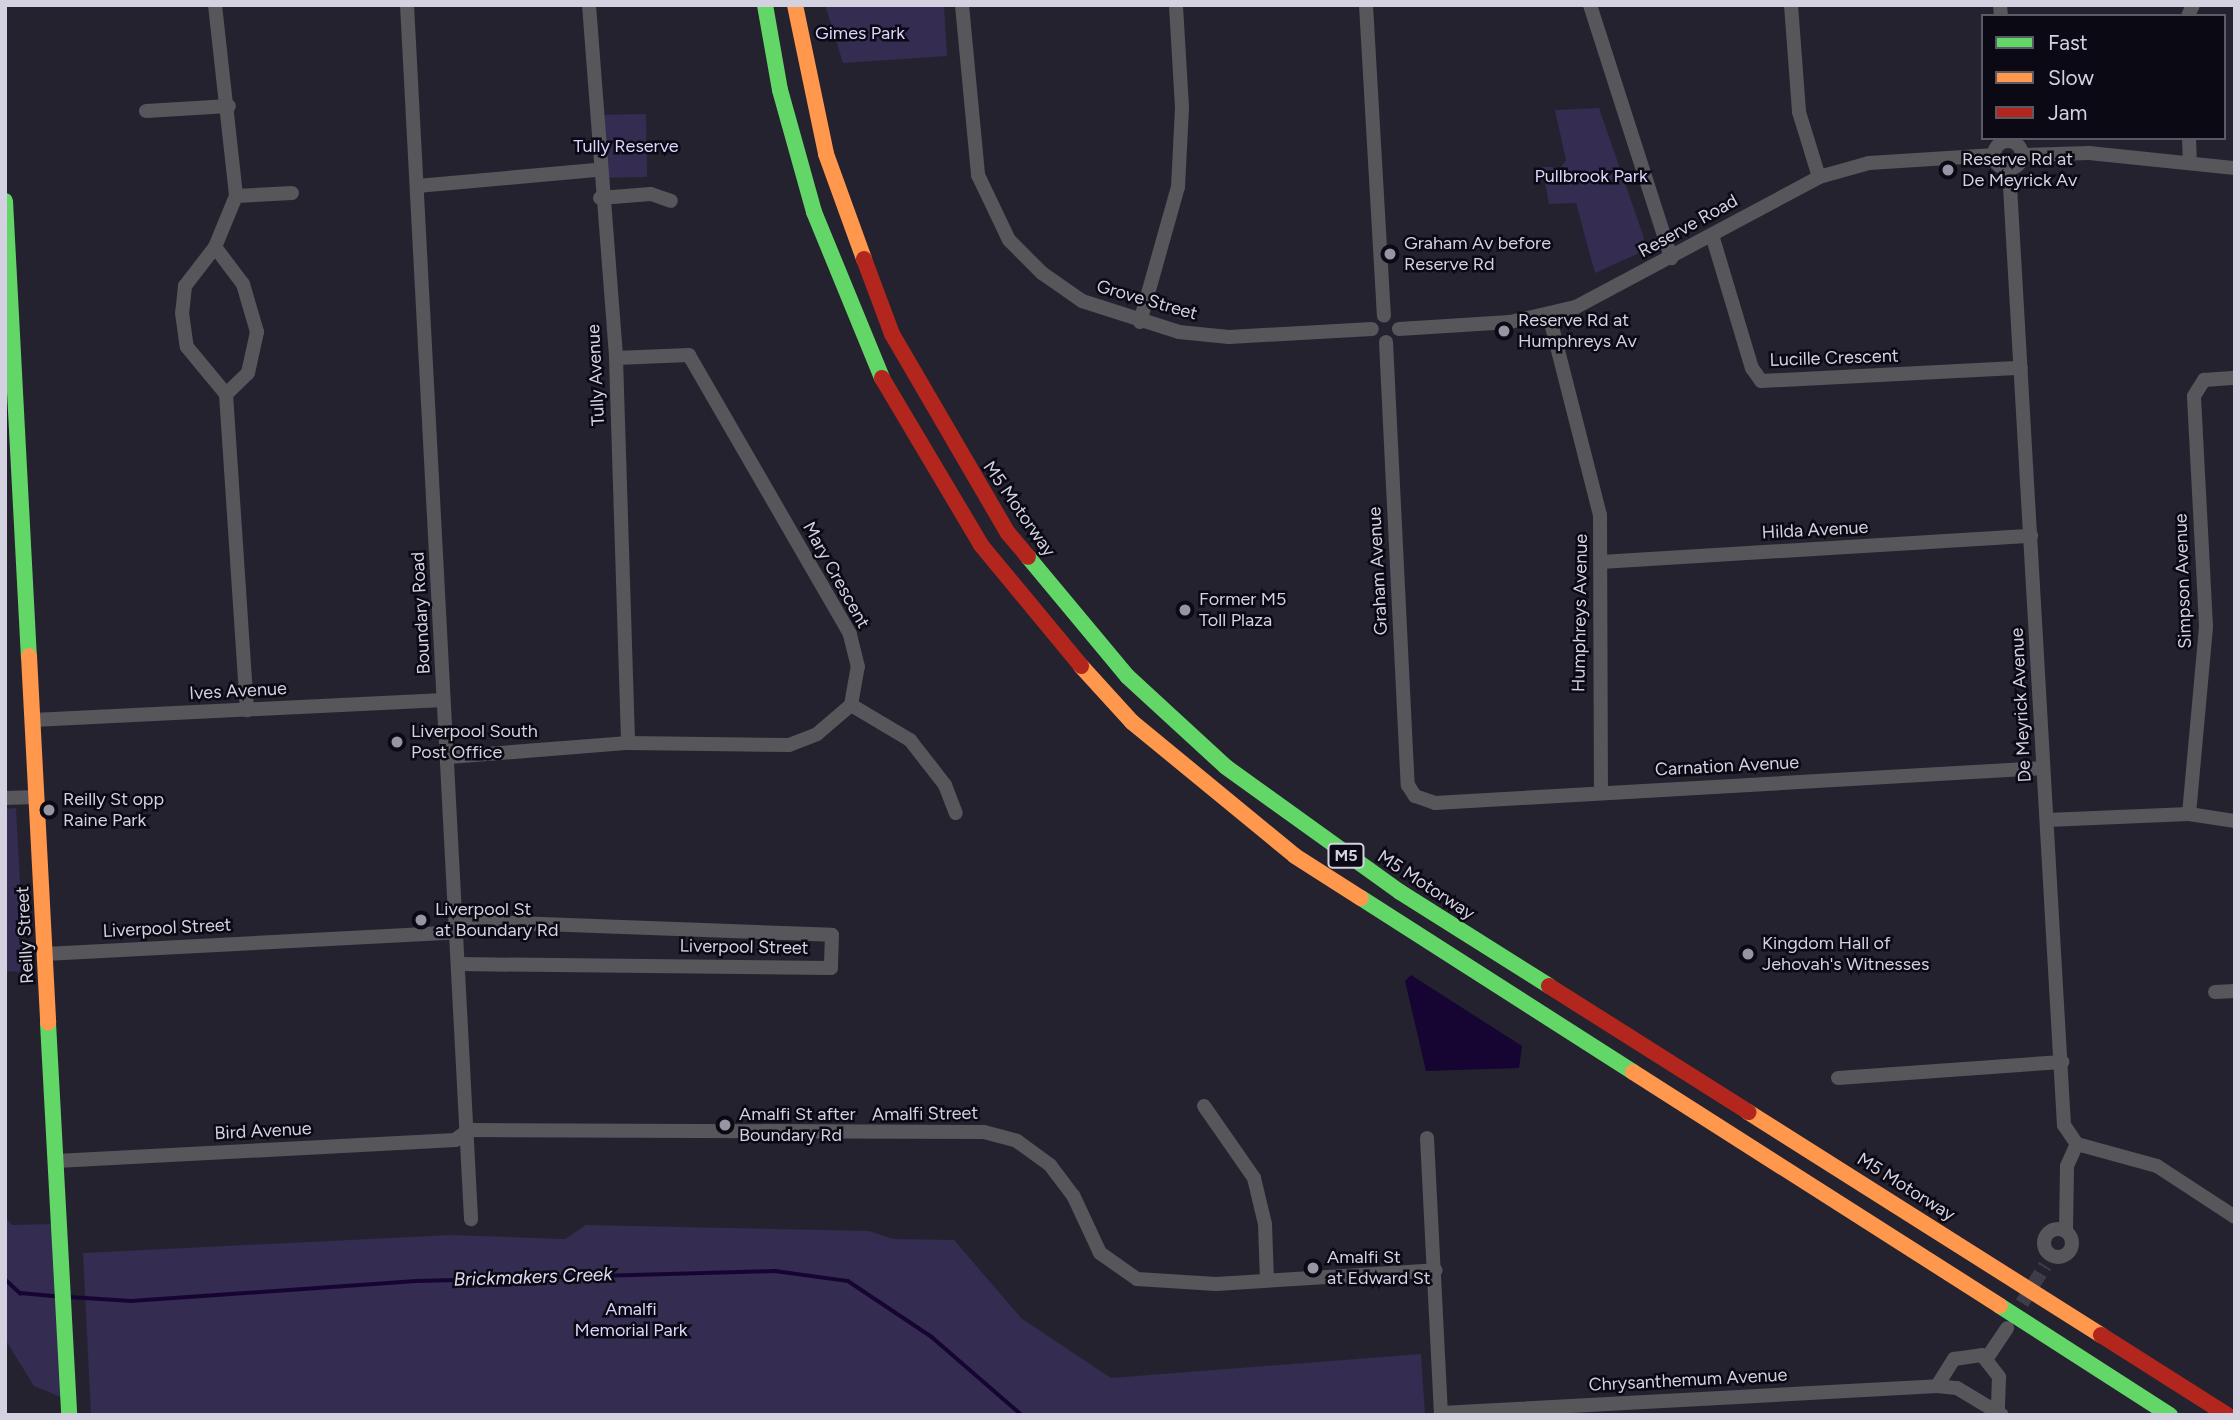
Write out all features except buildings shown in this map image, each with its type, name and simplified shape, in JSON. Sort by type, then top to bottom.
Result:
[{"type":"main road","name":"M5","points":[[765,5],[780,90],[814,212],[866,347],[900,413],[989,556],[1084,674],[1132,722],[1295,856],[2170,1415]]},
{"type":"main road","name":"M5 Motorway","points":[[795,5],[827,154],[892,334],[1008,533],[1127,676],[1226,767],[1399,892],[2227,1415]]},
{"type":"main road","name":"Reilly Street","points":[[5,201],[8,305],[33,720],[69,1415]]},
{"type":"street","points":[[215,5],[229,106],[236,196],[215,247],[185,286],[183,313],[187,347],[226,394],[247,710]]},
{"type":"street","name":"Boundary Road","points":[[407,5],[469,1130],[471,1219]]},
{"type":"street","name":"Tully Avenue","points":[[589,5],[600,198],[616,358],[628,743]]},
{"type":"street","name":"Grove Street","points":[[962,5],[973,151],[996,219],[1026,259],[1064,290],[1140,322],[1229,337],[1372,328]]},
{"type":"street","points":[[1140,322],[1178,187],[1182,107],[1176,5]]},
{"type":"street","points":[[1366,5],[1384,315],[1372,328],[1386,342],[1399,329],[1396,320],[1384,315]]},
{"type":"street","points":[[1590,5],[1671,258]]},
{"type":"street","points":[[1791,5],[1798,104],[1819,177]]},
{"type":"street","points":[[146,111],[229,106]]},
{"type":"street","points":[[2022,155],[2007,140],[1995,155],[2001,167],[2009,169],[2022,155],[2088,153],[2235,168]]},
{"type":"street","points":[[2189,140],[2190,162]]},
{"type":"street","name":"Reserve Road","points":[[1399,329],[1549,315],[1600,297],[1819,177],[1869,163],[1995,155]]},
{"type":"street","name":"De Meyrick Avenue","points":[[2009,169],[2064,1125],[2077,1144]]},
{"type":"street","points":[[417,186],[598,170]]},
{"type":"street","points":[[236,196],[292,193]]},
{"type":"street","points":[[600,198],[651,194],[671,201]]},
{"type":"street","name":"Lucille Crescent","points":[[1712,235],[1752,368],[1761,381],[2021,368]]},
{"type":"street","points":[[215,247],[243,284],[257,332],[248,373],[226,394]]},
{"type":"street","name":"Humphreys Avenue","points":[[1549,315],[1600,515],[1601,793]]},
{"type":"street","name":"Graham Avenue","points":[[1386,342],[1407,770],[1415,796]]},
{"type":"street","name":"Mary Crescent","points":[[616,358],[689,355],[850,634],[859,667],[851,705]]},
{"type":"street","name":"Simpson Avenue","points":[[2189,814],[2206,639],[2194,396],[2204,380],[2235,377]]},
{"type":"street","name":"Hilda Avenue","points":[[1601,562],[2031,536]]},
{"type":"street","name":"Ives Avenue","points":[[33,720],[444,700]]},
{"type":"street","points":[[449,757],[628,743],[789,745],[817,734],[851,705],[910,740],[945,785],[956,813]]},
{"type":"street","name":"Carnation Avenue","points":[[1415,796],[1434,803],[2043,768]]},
{"type":"street","points":[[5,798],[37,797]]},
{"type":"street","points":[[2047,820],[2189,814],[2235,821]]},
{"type":"street","name":"Liverpool Street","points":[[45,954],[458,927],[832,935],[831,968],[460,964]]},
{"type":"street","points":[[2215,992],[2235,991]]},
{"type":"street","points":[[1838,1078],[2062,1062]]},
{"type":"street","points":[[1204,1106],[1254,1178],[1265,1224],[1267,1280]]},
{"type":"street","name":"Bird Avenue","points":[[56,1161],[455,1140],[469,1130]]},
{"type":"street","name":"Amalfi Street","points":[[469,1130],[991,1133],[1030,1149],[1059,1174],[1093,1244],[1129,1276],[1162,1285],[1436,1270]]},
{"type":"street","points":[[1427,1138],[1436,1270],[1441,1414]]},
{"type":"street","points":[[2066,1231],[2046,1236],[2048,1261],[2068,1253],[2071,1239],[2066,1231],[2067,1166],[2077,1144],[2157,1166],[2235,1217]]},
{"type":"street","points":[[1987,1358],[2007,1328]]},
{"type":"street","points":[[1937,1386],[1954,1359],[1971,1354],[1987,1358],[1999,1377],[2000,1413]]},
{"type":"street","name":"Chrysanthemum Avenue","points":[[1441,1414],[1937,1386],[1965,1392],[2000,1413]]},
{"type":"green space","name":"Gimes Park","points":[[825,5],[944,5],[947,56],[843,63]]},
{"type":"green space","name":"Pullbrook Park","points":[[1599,108],[1644,238],[1639,253],[1595,273],[1576,203],[1549,204],[1542,167],[1561,167],[1566,160],[1555,110]]},
{"type":"green space","name":"Tully Reserve","points":[[646,114],[647,177],[605,178],[604,115]]},
{"type":"green space","points":[[16,808],[24,958],[19,972],[5,971],[5,809]]},
{"type":"green space","points":[[5,1217],[12,1225],[55,1224],[63,1398],[34,1386],[5,1339]]},
{"type":"green space","name":"Amalfi Memorial Park","points":[[586,1225],[869,1231],[893,1239],[954,1240],[1021,1318],[1111,1378],[1421,1354],[1425,1415],[91,1415],[83,1253],[451,1235],[565,1239]]},
{"type":"shaded area","points":[[1411,975],[1522,1046],[1519,1068],[1426,1071],[1405,981]]},
{"type":"waterway","name":"Brickmakers Creek","points":[[70,1297],[131,1301],[419,1281],[775,1271],[848,1281],[932,1337],[1022,1415]]},
{"type":"waterway","name":"Brickmakers Creek","points":[[5,1279],[20,1293],[56,1296]]},
{"type":"tunnel","points":[[2011,1321],[2045,1266]]},
{"type":"traffic: fast","points":[[765,5],[780,90],[814,212],[882,378]]},
{"type":"traffic: fast","points":[[5,201],[29,656]]},
{"type":"traffic: fast","points":[[1028,557],[1127,676],[1226,767],[1400,892],[1549,986]]},
{"type":"traffic: fast","points":[[1361,898],[1633,1072]]},
{"type":"traffic: fast","points":[[48,1023],[69,1415]]},
{"type":"traffic: fast","points":[[2000,1306],[2170,1415]]},
{"type":"traffic: slow","points":[[795,5],[826,154],[864,259]]},
{"type":"traffic: slow","points":[[29,656],[48,1023]]},
{"type":"traffic: slow","points":[[1081,666],[1132,722],[1295,856],[1361,898]]},
{"type":"traffic: slow","points":[[1633,1072],[2000,1306]]},
{"type":"traffic: slow","points":[[1748,1112],[2101,1335]]},
{"type":"traffic: jam","points":[[864,259],[892,334],[1008,533],[1028,557]]},
{"type":"traffic: jam","points":[[882,378],[981,545],[1081,666]]},
{"type":"traffic: jam","points":[[1549,986],[1748,1112]]},
{"type":"traffic: jam","points":[[2101,1335],[2227,1415]]},
{"type":"place","name":"Reserve Rd at De Meyrick Av","points":[[1948,170]]},
{"type":"place","name":"Graham Av before Reserve Rd","points":[[1390,254]]},
{"type":"place","name":"Reserve Rd at Humphreys Av","points":[[1504,331]]},
{"type":"place","name":"Former M5 Toll Plaza","points":[[1185,610]]},
{"type":"place","name":"Liverpool South Post Office","points":[[397,742]]},
{"type":"place","name":"Reilly St opp Raine Park","points":[[49,810]]},
{"type":"place","name":"Liverpool St at Boundary Rd","points":[[421,920]]},
{"type":"place","name":"Kingdom Hall of Jehovah's Witnesses","points":[[1748,954]]},
{"type":"place","name":"Amalfi St after Boundary Rd","points":[[725,1125]]},
{"type":"place","name":"Amalfi St at Edward St","points":[[1313,1268]]}]
